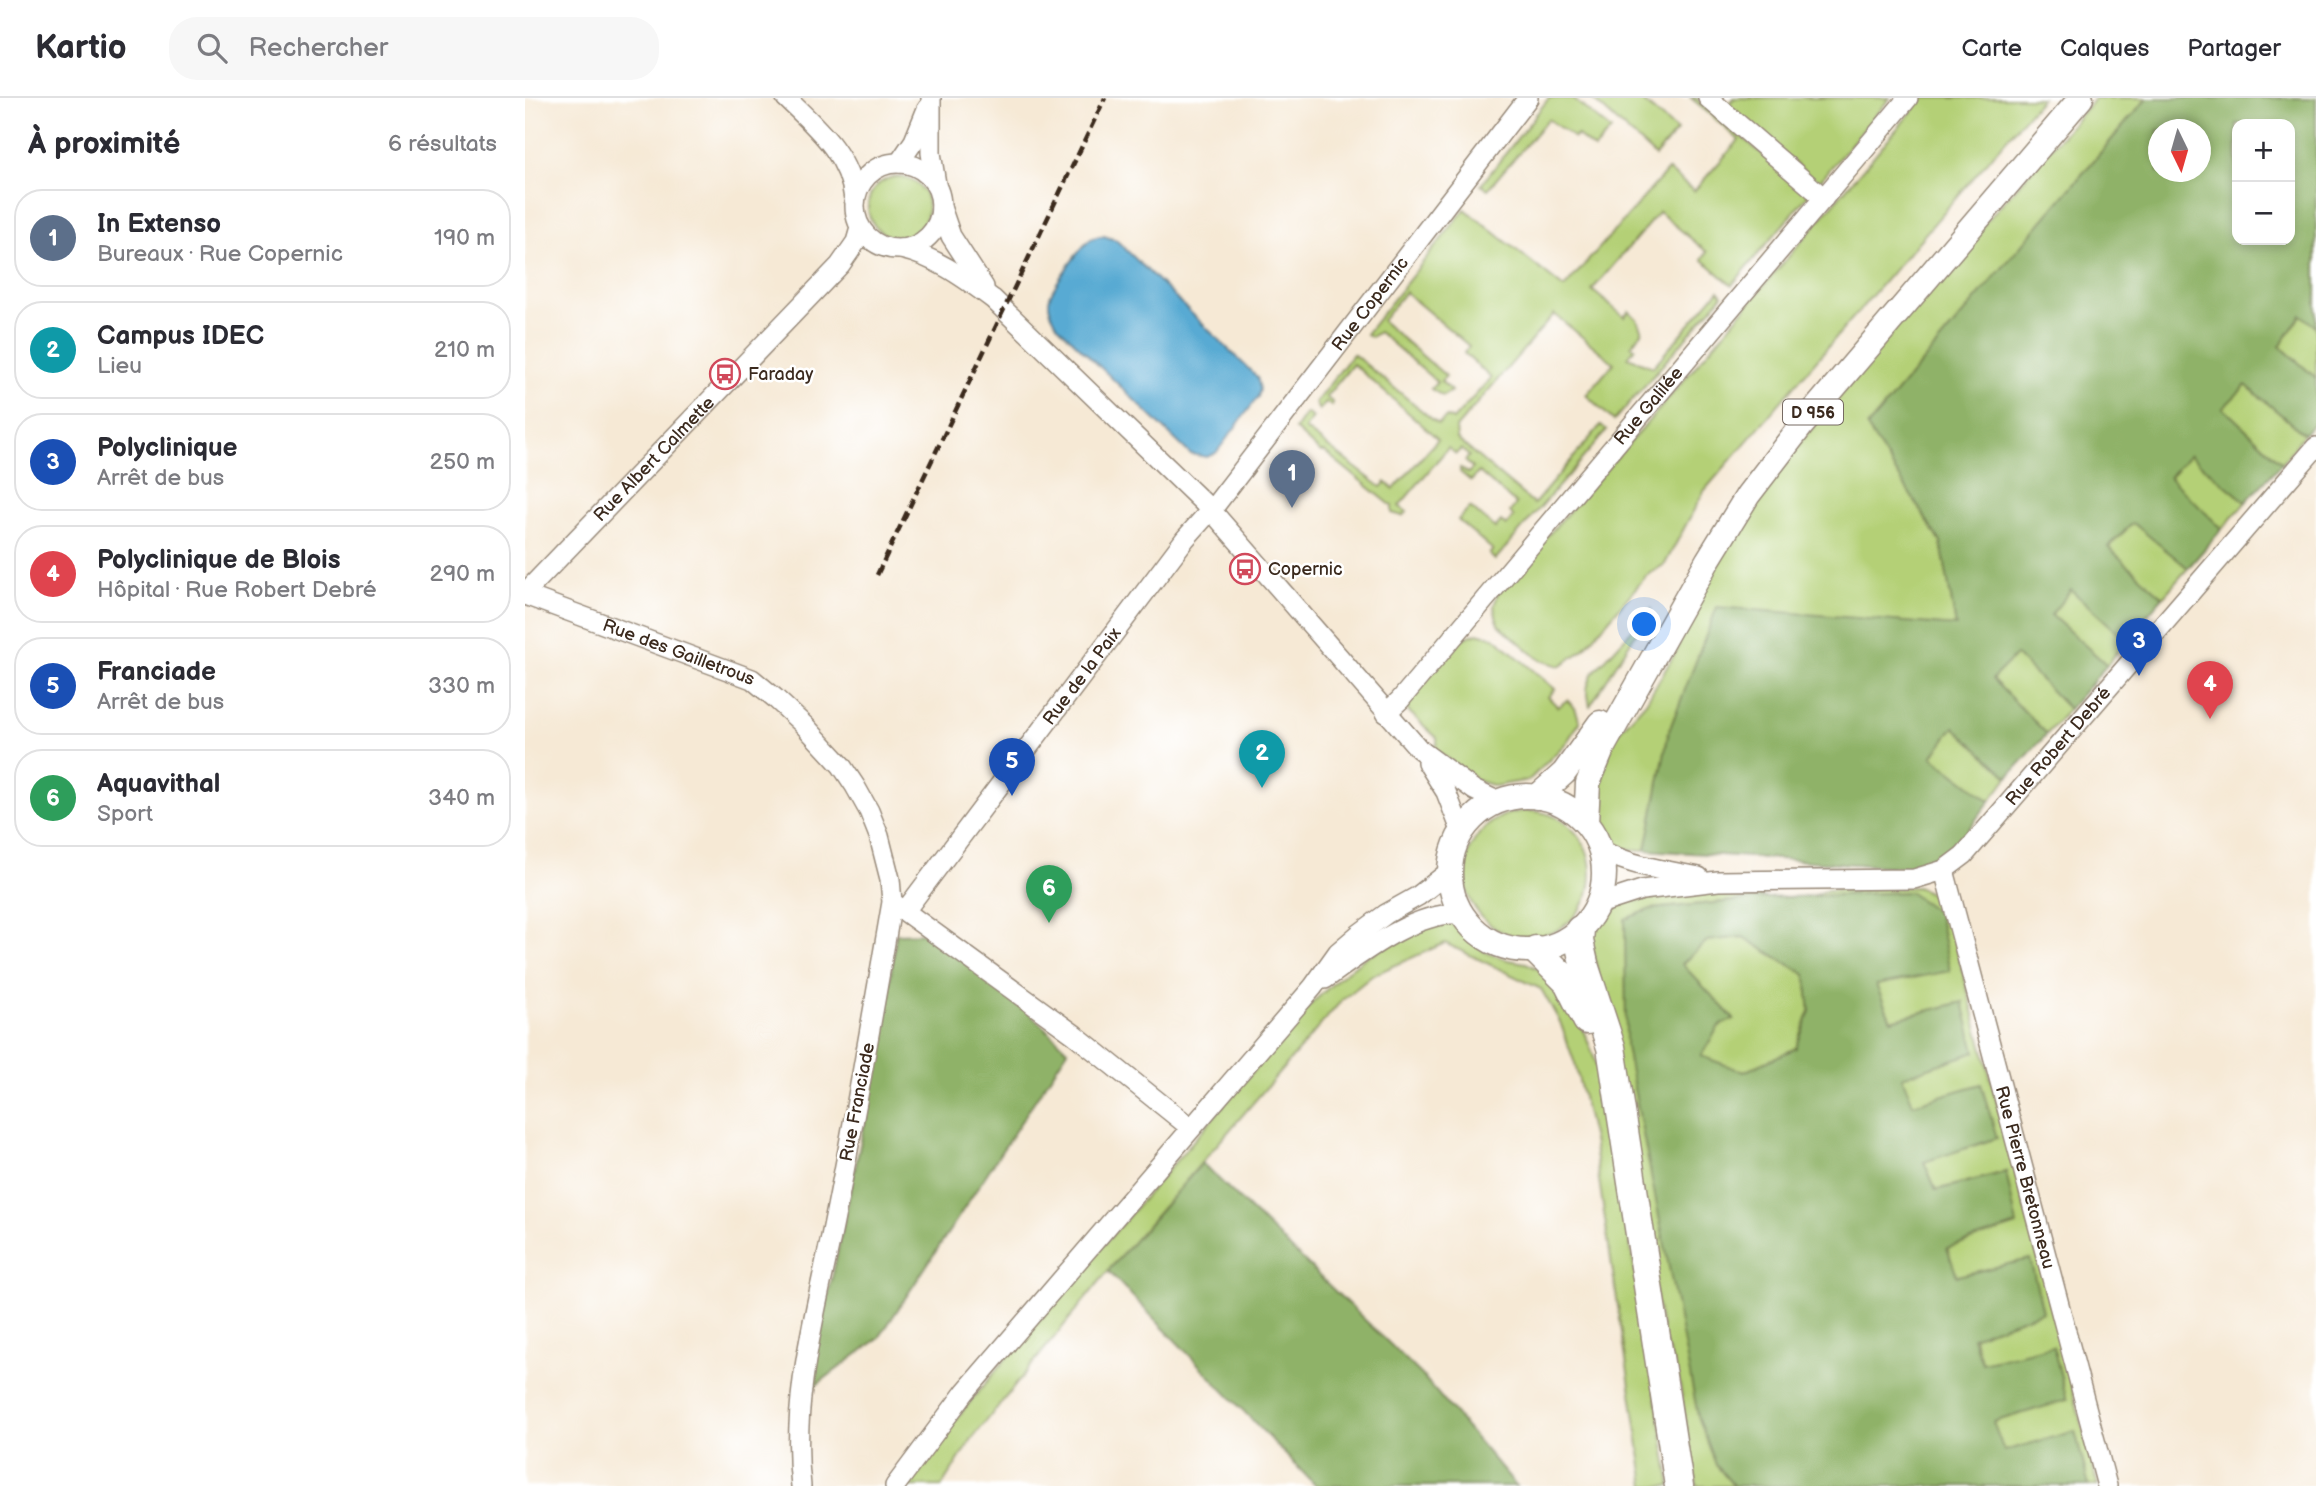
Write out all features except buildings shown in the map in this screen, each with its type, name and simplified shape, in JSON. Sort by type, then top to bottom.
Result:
[{"type":"highway","points":[[1580,930],[1581,954],[1611,1048],[1679,1486]]},
{"type":"highway","points":[[1536,950],[1557,970],[1576,996],[1591,1027],[1617,1097]]},
{"type":"main road","name":"D 956","points":[[1537,797],[1564,773],[1595,732],[1715,521],[1759,456],[2063,98]]},
{"type":"main road","name":"D 956","points":[[1586,823],[1588,783],[1603,747],[1708,559],[1748,495],[1801,425],[2081,98]]},
{"type":"main road","points":[[1518,797],[1537,797],[1572,810],[1586,823],[1602,851],[1604,887],[1591,918],[1580,930],[1560,943],[1536,950],[1514,949],[1494,943],[1476,931],[1462,915],[1453,893],[1450,871],[1462,832],[1472,820],[1499,802],[1518,797]]},
{"type":"street","points":[[786,98],[825,137],[847,167],[852,181],[855,216],[867,238],[880,246],[931,259],[993,299],[1211,510],[1419,749],[1446,792],[1462,832]]},
{"type":"street","points":[[854,204],[857,192],[870,173],[880,167],[897,163],[914,141],[930,98]]},
{"type":"street","points":[[930,98],[931,153],[941,206],[951,236],[993,299]]},
{"type":"street","name":"Rue Copernic","points":[[1211,510],[1528,98]]},
{"type":"street","points":[[1708,98],[1824,198]]},
{"type":"street","name":"Rue Galilée","points":[[1386,713],[1908,98]]},
{"type":"street","points":[[825,137],[855,157],[873,163],[897,163],[919,169],[929,176],[936,186]]},
{"type":"street","points":[[901,250],[924,241],[934,230],[940,218],[941,206]]},
{"type":"street","name":"Rue Albert Calmette","points":[[525,594],[840,265],[856,242],[860,228]]},
{"type":"street","name":"Rue Albert Calmette","points":[[840,265],[867,249],[880,246]]},
{"type":"street","name":"Rue Robert Debré","points":[[1718,881],[1914,879],[1944,870],[1964,855],[2314,451]]},
{"type":"street","name":"Rue de la Paix","points":[[898,907],[1185,539],[1211,510]]},
{"type":"street","name":"Rue des Gailletrous","points":[[525,594],[752,679],[815,737]]},
{"type":"street","name":"Rue Franciade","points":[[801,1486],[798,1462],[799,1400],[865,1059],[898,907],[886,860],[869,811],[841,765],[815,737]]},
{"type":"street","points":[[1419,749],[1474,790],[1499,802]]},
{"type":"street","points":[[1602,851],[1643,868],[1718,881]]},
{"type":"street","name":"Rue Pierre Bretonneau","points":[[1944,870],[2107,1486]]},
{"type":"street","points":[[895,1486],[965,1392],[1313,987],[1338,952],[1386,914],[1418,896],[1450,871]]},
{"type":"street","points":[[1598,904],[1642,890],[1718,881]]},
{"type":"street","points":[[898,907],[1075,1035],[1191,1128]]},
{"type":"street","points":[[1313,987],[1369,949],[1425,919],[1443,914],[1462,915]]},
{"type":"green space","points":[[1549,98],[1572,98],[1611,130],[1594,149],[1577,135],[1574,138],[1548,119],[1488,189],[1481,185]]},
{"type":"green space","points":[[1591,98],[1639,98],[1677,131],[1655,156]]},
{"type":"green space","points":[[1691,98],[1696,98],[1809,194],[1732,285],[1702,259],[1707,252],[1659,212],[1592,290],[1624,317],[1629,311],[1637,319],[1642,332],[1631,346],[1635,348],[1628,357],[1653,367],[1719,290],[1723,295],[1614,421],[1586,395],[1614,363],[1554,314],[1456,428],[1457,439],[1534,504],[1601,425],[1607,430],[1495,560],[1489,554],[1493,550],[1458,520],[1470,507],[1495,528],[1501,521],[1506,526],[1514,517],[1510,512],[1516,504],[1479,472],[1471,481],[1460,472],[1460,468],[1468,473],[1473,468],[1465,461],[1469,456],[1461,449],[1456,454],[1448,448],[1399,506],[1407,512],[1402,516],[1392,513],[1392,506],[1325,452],[1320,452],[1295,429],[1306,413],[1313,418],[1305,429],[1381,487],[1386,482],[1394,489],[1438,439],[1353,364],[1326,397],[1333,403],[1332,406],[1326,403],[1319,410],[1315,403],[1353,354],[1438,424],[1447,417],[1453,420],[1491,378],[1464,353],[1469,346],[1405,292],[1382,321],[1446,376],[1441,381],[1451,391],[1443,396],[1431,389],[1437,382],[1379,332],[1371,337],[1366,334],[1465,209],[1564,288],[1668,170],[1694,191],[1739,140]]},
{"type":"green space","points":[[1734,98],[1890,98],[1818,183],[1727,106]]},
{"type":"green space","points":[[1923,98],[2042,98],[1704,491],[1665,564],[1646,576],[1583,650],[1560,666],[1540,660],[1498,624],[1494,607],[1498,592],[1661,407]]},
{"type":"green space","points":[[2095,98],[2147,98],[1867,427],[1941,542],[1956,626],[1717,608],[1669,731],[1646,850],[1622,849],[1596,812],[1600,781],[1613,738],[1646,702],[1677,650],[1688,610],[1769,480],[1931,284]]},
{"type":"green space","points":[[2147,98],[2316,98],[2316,327],[2301,315],[2280,346],[2316,378],[2316,421],[2304,434],[2246,385],[2223,408],[2282,463],[2246,502],[2189,455],[2169,477],[2222,529],[2188,568],[2133,523],[2108,547],[2163,597],[2126,640],[2071,590],[2051,615],[2107,665],[2069,709],[2016,655],[1992,679],[2047,734],[2008,777],[1954,727],[1932,757],[1990,801],[1951,852],[1912,868],[1646,850],[1669,731],[1717,607],[1956,626],[1941,542],[1867,427]]},
{"type":"green space","points":[[898,177],[915,182],[923,190],[928,207],[923,224],[915,232],[898,237],[881,232],[873,224],[868,207],[873,190],[881,182]]},
{"type":"green space","points":[[2302,314],[2316,327],[2316,378],[2280,346]]},
{"type":"green space","points":[[2246,385],[2304,434],[2282,463],[2223,408]]},
{"type":"green space","points":[[2189,455],[2246,502],[2222,529],[2169,478]]},
{"type":"green space","points":[[2133,522],[2188,568],[2163,597],[2108,548]]},
{"type":"green space","points":[[2071,589],[2126,640],[2107,665],[2051,615]]},
{"type":"green space","points":[[1652,608],[1590,707],[1587,688],[1592,674]]},
{"type":"green space","points":[[1477,633],[1494,637],[1555,689],[1548,697],[1558,707],[1567,700],[1575,708],[1580,722],[1566,743],[1529,780],[1495,786],[1478,781],[1433,748],[1437,744],[1437,738],[1407,710],[1409,700],[1459,640]]},
{"type":"green space","points":[[2016,654],[2069,709],[2047,734],[1992,679]]},
{"type":"green space","points":[[1954,726],[2008,777],[1990,801],[1932,757]]},
{"type":"green space","points":[[1528,811],[1552,816],[1572,830],[1586,850],[1591,874],[1586,898],[1572,918],[1552,932],[1528,937],[1504,932],[1484,918],[1470,898],[1465,874],[1470,850],[1484,830],[1504,816]]},
{"type":"green space","points":[[1917,887],[1935,895],[1947,912],[2098,1486],[2089,1486],[2075,1432],[2003,1451],[1992,1422],[2067,1399],[1982,1363],[1947,1248],[2005,1172],[1936,1190],[1924,1162],[1913,1104],[1902,1077],[1963,1002],[1891,1020],[1875,984],[1909,892],[1811,896],[1827,890]]},
{"type":"green space","points":[[1747,890],[1766,898],[1651,909],[1716,1465],[1734,1486],[1697,1486],[1678,1374],[1664,1340],[1590,933],[1605,913],[1620,904],[1670,894]]},
{"type":"green space","points":[[1909,892],[1938,912],[1950,971],[1876,985],[1891,1020],[1963,1002],[1975,1052],[1902,1077],[1913,1104],[1981,1084],[1997,1138],[1924,1162],[1936,1190],[2006,1172],[2017,1225],[1947,1248],[1957,1276],[2030,1259],[2043,1311],[1972,1337],[1982,1363],[2053,1346],[2067,1400],[1993,1422],[2004,1451],[2075,1431],[2089,1486],[1734,1486],[1716,1465],[1698,1416],[1626,1047],[1625,919],[1651,909],[1766,898]],"holes":[[[1743,937],[1806,975],[1810,1011],[1796,1048],[1744,1072],[1701,1056],[1719,1026],[1734,1019],[1682,964],[1707,941]]]},
{"type":"green space","points":[[1439,919],[1456,924],[1485,952],[1526,963],[1543,971],[1573,1007],[1592,1051],[1605,1094],[1671,1486],[1645,1486],[1593,1140],[1575,1064],[1560,1022],[1541,989],[1445,943],[1373,975],[1342,1000],[1108,1271],[971,1440],[942,1486],[908,1486],[932,1448],[1004,1361],[1310,1005],[1367,956]]},
{"type":"green space","points":[[927,933],[1025,1009],[1068,1050],[879,1338],[808,1391],[883,1036],[896,934]]},
{"type":"green space","points":[[1743,937],[1806,975],[1810,1011],[1796,1048],[1744,1072],[1700,1056],[1719,1026],[1733,1019],[1681,964],[1707,940]]},
{"type":"green space","points":[[1202,1163],[1422,1375],[1516,1486],[1316,1486],[1108,1271]]},
{"type":"water","points":[[1104,236],[1116,240],[1257,377],[1260,389],[1258,397],[1216,453],[1207,457],[1190,454],[1058,326],[1053,317],[1049,301],[1061,277],[1088,242]]},
{"type":"railway","points":[[877,575],[1105,98]]},
{"type":"place","name":"Faraday","points":[[725,374]]},
{"type":"place","name":"In Extenso","points":[[1292,508]]},
{"type":"place","name":"Copernic","points":[[1245,569]]},
{"type":"place","name":"Polyclinique","points":[[2139,676]]},
{"type":"place","name":"Polyclinique de Blois","points":[[2210,719]]},
{"type":"place","name":"Campus IDEC","points":[[1262,788]]},
{"type":"place","name":"Franciade","points":[[1012,796]]},
{"type":"place","name":"Aquavithal","points":[[1049,923]]}]
